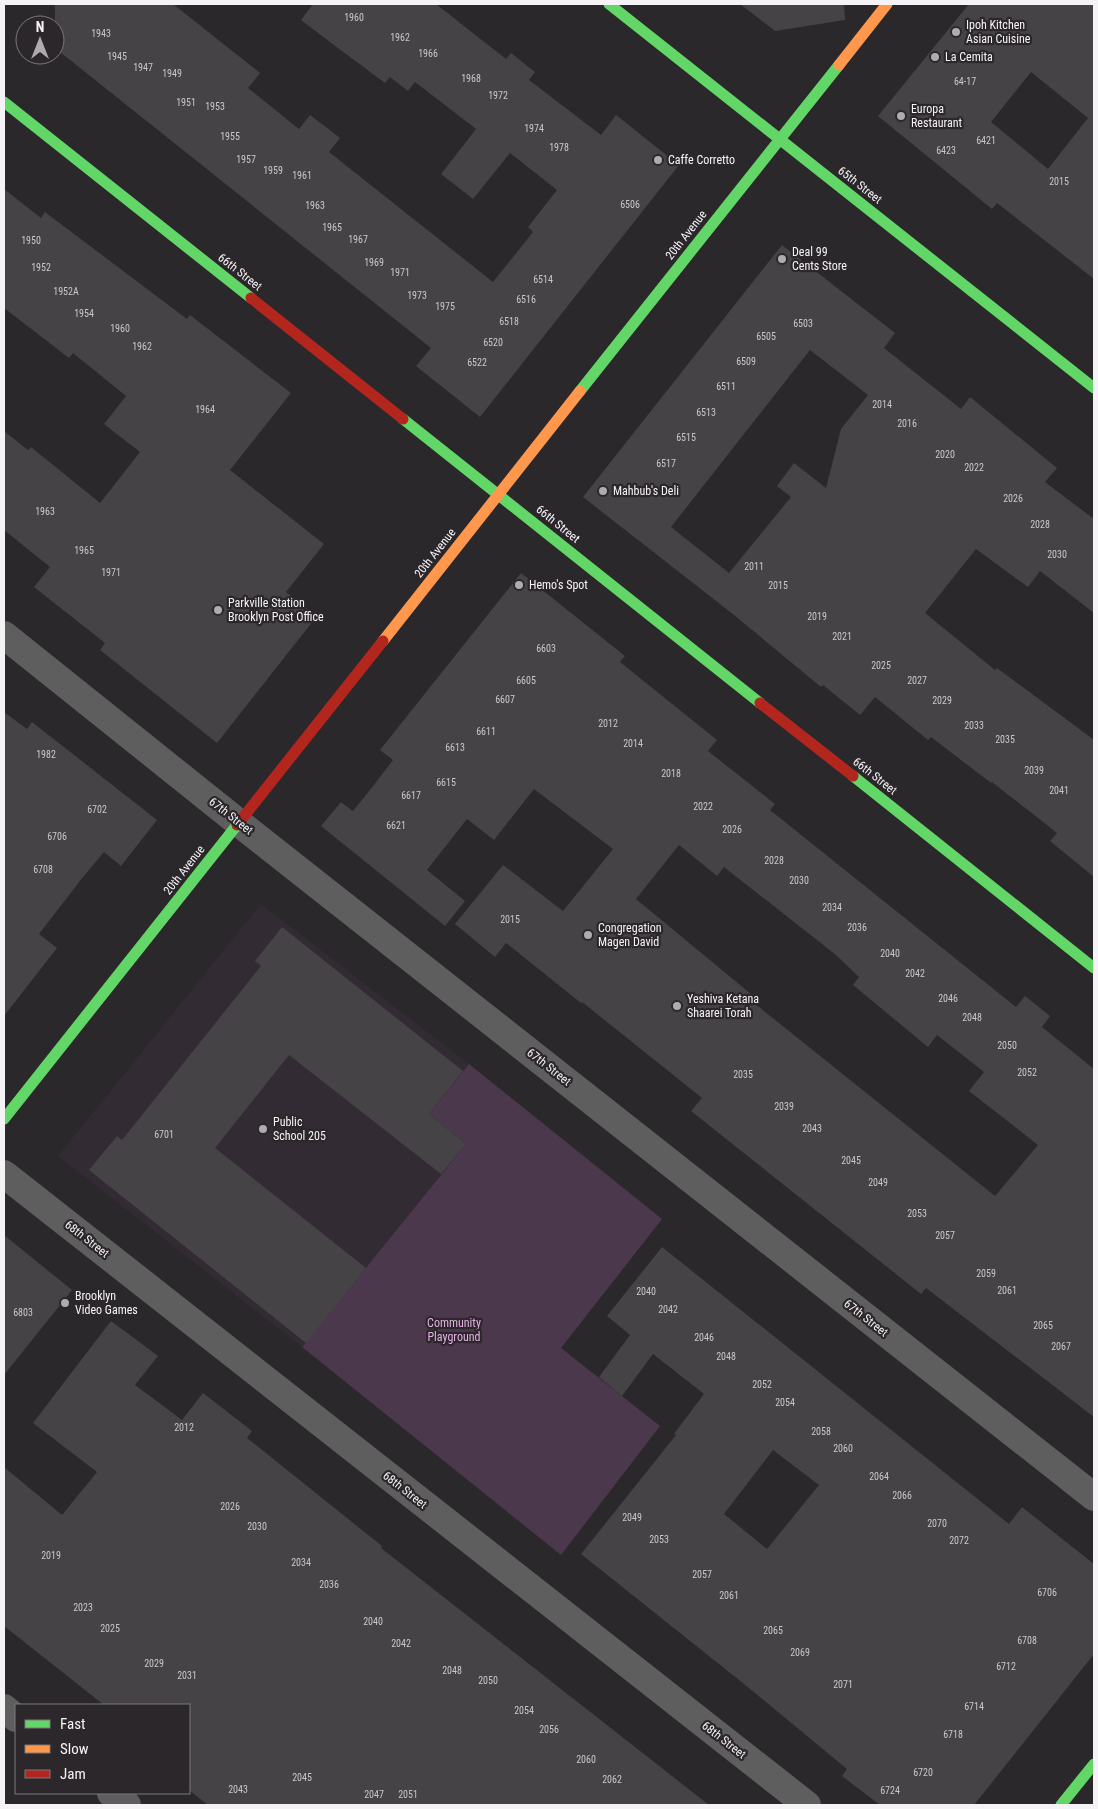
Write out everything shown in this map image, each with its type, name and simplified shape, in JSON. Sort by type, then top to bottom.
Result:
[{"type":"street","name":"65th Street","points":[[609,4],[1094,388]]},
{"type":"street","name":"20th Avenue","points":[[4,1119],[887,4]]},
{"type":"street","name":"66th Street","points":[[4,102],[1094,968]]},
{"type":"street","name":"67th Street","points":[[4,635],[239,823],[1094,1497]]},
{"type":"street","name":"68th Street","points":[[4,1174],[807,1805]]},
{"type":"street","points":[[4,1708],[15,1717]]},
{"type":"street","points":[[1061,1805],[1094,1764]]},
{"type":"street","points":[[112,1794],[127,1805]]},
{"type":"shaded area","name":"Public School 205","points":[[261,904],[469,1064],[429,1114],[466,1144],[302,1347],[58,1156]]},
{"type":"green space","name":"Community Playground","points":[[469,1064],[662,1219],[561,1348],[660,1426],[561,1555],[302,1347],[466,1144],[429,1114]]},
{"type":"building","points":[[55,4],[173,4],[260,73],[248,88],[299,129],[310,115],[340,138],[329,152],[493,282],[533,232],[528,227],[557,190],[510,153],[473,199],[441,174],[476,129],[415,82],[408,91],[390,77],[385,83],[301,20],[313,4],[436,4],[506,59],[511,53],[535,72],[529,80],[601,135],[616,115],[679,165],[480,417],[416,366],[431,348],[65,56],[65,15],[55,15]]},
{"type":"building","points":[[740,4],[844,4],[845,20],[775,31]]},
{"type":"building","points":[[969,4],[1094,4],[1094,279],[997,203],[992,209],[878,116]],"holes":[[[1031,72],[1088,118],[1048,169],[991,122]]]},
{"type":"building","points":[[4,189],[41,218],[45,212],[187,319],[190,315],[291,393],[230,470],[324,544],[286,592],[317,616],[217,743],[100,650],[105,643],[34,587],[50,567],[4,530],[4,431],[28,450],[31,447],[100,503],[140,452],[104,424],[126,396],[73,353],[69,358],[4,308]]},
{"type":"building","points":[[782,245],[895,333],[884,348],[961,409],[970,397],[1057,468],[1045,482],[1094,519],[1094,613],[1040,571],[1028,587],[976,549],[925,613],[995,670],[997,668],[1094,740],[1094,877],[1050,841],[1057,833],[992,782],[931,737],[928,740],[875,697],[860,715],[823,685],[821,687],[734,615],[583,497]],"holes":[[[810,350],[868,395],[841,429],[826,488],[794,463],[777,486],[791,497],[729,573],[671,527]]]},
{"type":"building","points":[[521,573],[625,656],[620,662],[717,740],[708,751],[775,804],[770,810],[1016,1007],[1025,996],[1050,1016],[1042,1027],[1094,1069],[1094,1417],[926,1288],[921,1294],[691,1111],[702,1098],[506,943],[495,957],[455,924],[503,865],[563,911],[613,849],[534,789],[494,840],[467,819],[427,870],[465,901],[445,926],[321,826],[341,802],[353,811],[373,786],[393,760],[380,750]],"holes":[[[679,845],[717,876],[724,867],[836,955],[859,977],[853,985],[928,1047],[937,1035],[984,1072],[969,1091],[1038,1145],[995,1196],[754,1003],[757,999],[636,899]]]},
{"type":"building","points":[[4,712],[27,729],[32,722],[157,820],[121,866],[104,852],[83,877],[39,934],[57,948],[4,1016]]},
{"type":"building","name":"Public School 205","points":[[282,927],[463,1071],[429,1114],[466,1144],[441,1174],[289,1055],[215,1148],[366,1268],[306,1343],[89,1170],[117,1136],[122,1140],[261,966],[255,961]]},
{"type":"building","points":[[4,1235],[72,1290],[4,1375]]},
{"type":"building","points":[[662,1247],[1009,1524],[1022,1507],[1094,1564],[1094,1654],[974,1805],[880,1805],[842,1776],[847,1769],[581,1554],[676,1435],[674,1434],[704,1394],[653,1354],[622,1396],[599,1377],[630,1335],[607,1316]],"holes":[[[773,1450],[819,1485],[767,1549],[724,1514]]]},
{"type":"building","points":[[111,1321],[158,1356],[135,1385],[182,1420],[203,1393],[252,1431],[247,1438],[382,1546],[381,1548],[709,1805],[208,1805],[190,1791],[190,1704],[103,1704],[4,1626],[4,1467],[62,1515],[97,1472],[33,1423]]},
{"type":"traffic: fast","points":[[609,4],[1094,388]]},
{"type":"traffic: fast","points":[[580,391],[839,65]]},
{"type":"traffic: fast","points":[[4,102],[251,298]]},
{"type":"traffic: fast","points":[[403,419],[760,703]]},
{"type":"traffic: fast","points":[[853,776],[1094,968]]},
{"type":"traffic: fast","points":[[4,1119],[237,825]]},
{"type":"traffic: fast","points":[[1061,1805],[1094,1764]]},
{"type":"traffic: slow","points":[[839,65],[887,4]]},
{"type":"traffic: slow","points":[[383,641],[580,391]]},
{"type":"traffic: jam","points":[[251,298],[403,419]]},
{"type":"traffic: jam","points":[[237,825],[383,641]]},
{"type":"traffic: jam","points":[[760,703],[853,776]]},
{"type":"place","name":"Ipoh Kitchen Asian Cuisine","points":[[956,32]]},
{"type":"place","name":"La Cemita","points":[[935,57]]},
{"type":"place","name":"Europa Restaurant","points":[[901,116]]},
{"type":"place","name":"Caffe Corretto","points":[[658,160]]},
{"type":"place","name":"Deal 99 Cents Store","points":[[782,259]]},
{"type":"place","name":"Mahbub's Deli","points":[[603,491]]},
{"type":"place","name":"Hemo's Spot","points":[[519,585]]},
{"type":"place","name":"Parkville Station Brooklyn Post Office","points":[[218,610]]},
{"type":"place","name":"Congregation Magen David","points":[[588,935]]},
{"type":"place","name":"Yeshiva Ketana Shaarei Torah","points":[[677,1006]]},
{"type":"place","name":"Public School 205","points":[[263,1129]]},
{"type":"place","name":"Brooklyn Video Games","points":[[65,1303]]}]
